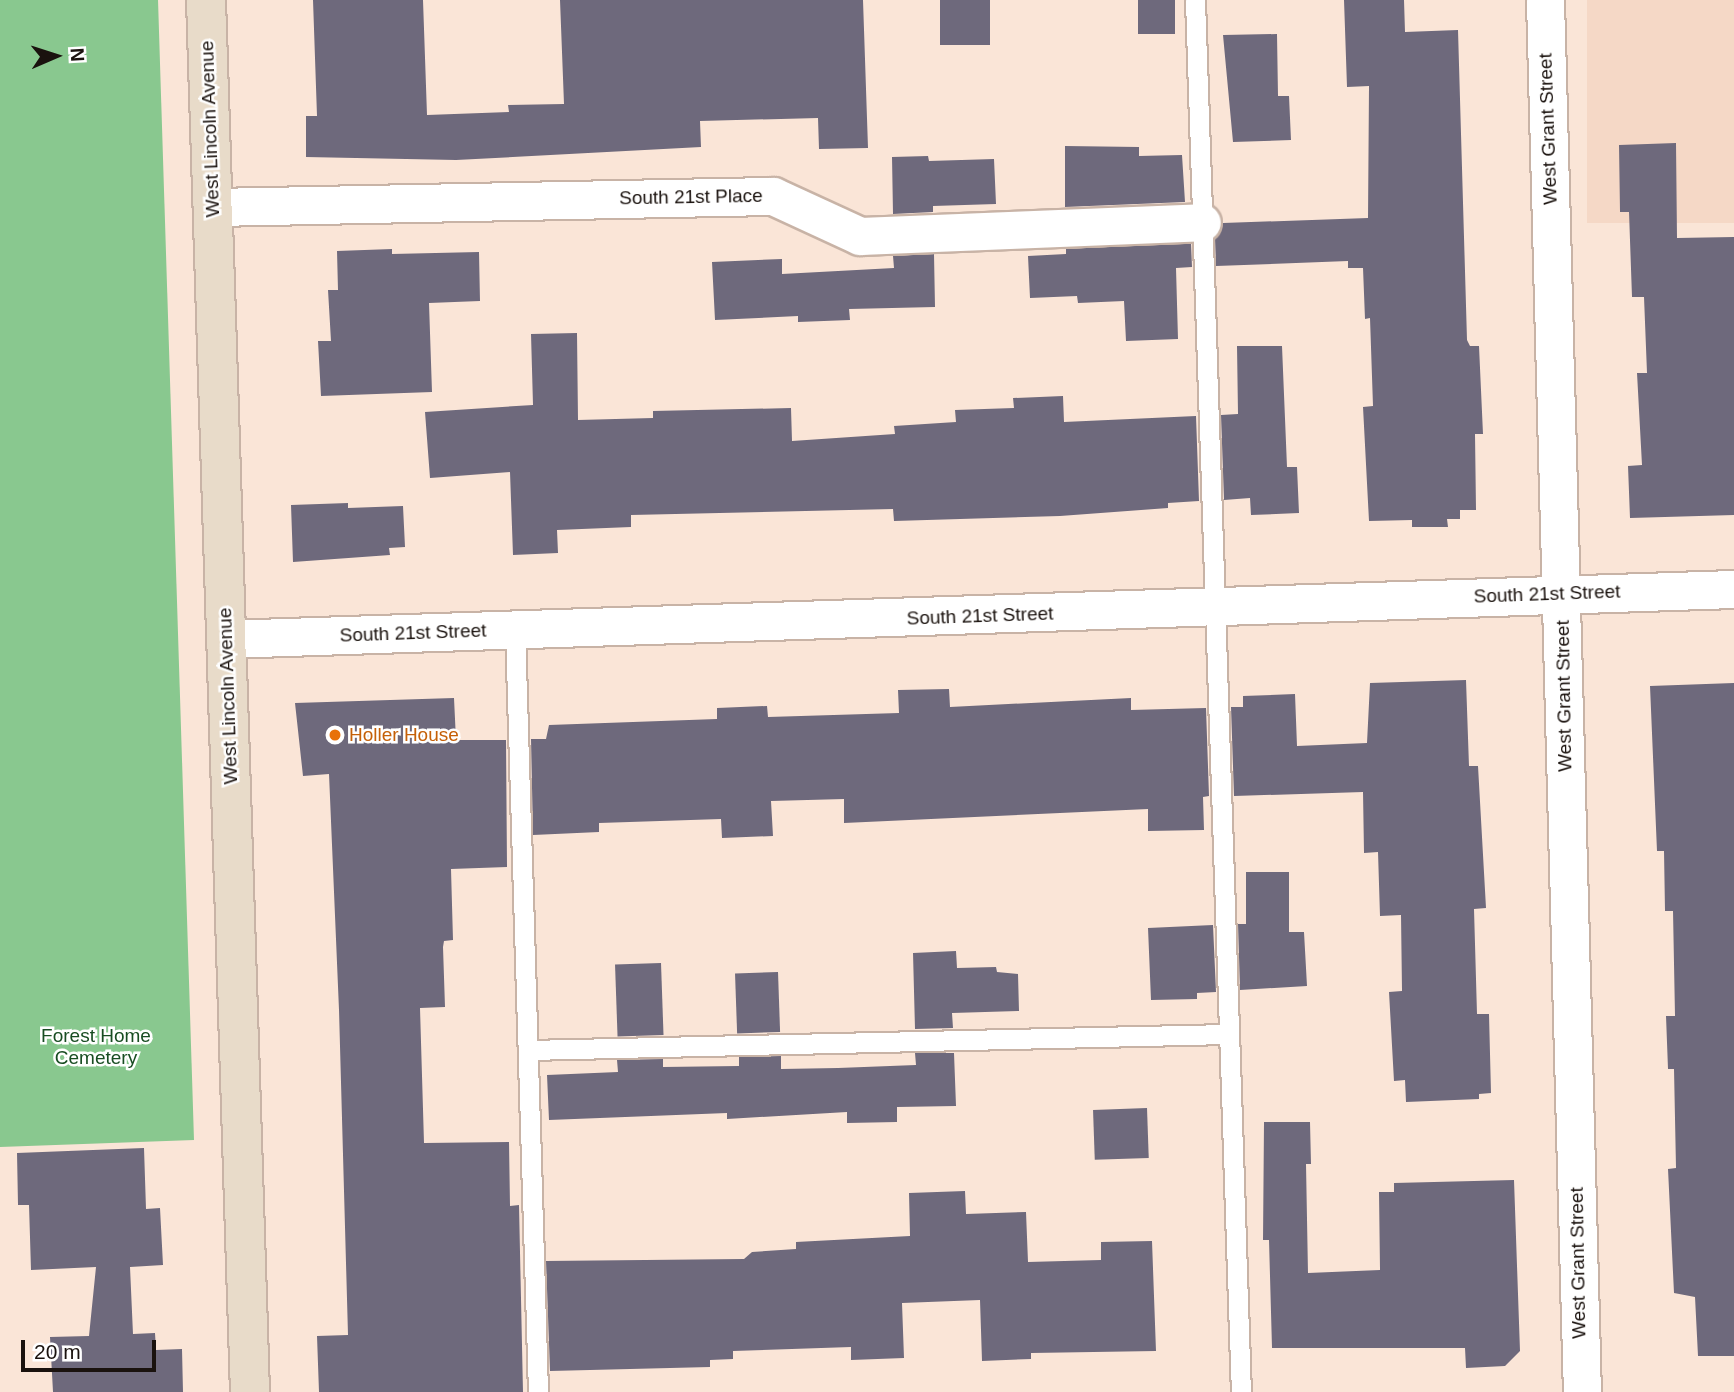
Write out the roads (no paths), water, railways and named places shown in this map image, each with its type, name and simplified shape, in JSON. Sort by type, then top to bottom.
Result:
[{"type":"main road","name":"West Lincoln Avenue","points":[[206,0],[250,1392]]},
{"type":"street","name":"West Grant Street","points":[[1545,0],[1582,1392]]},
{"type":"street","name":"South 21st Place","points":[[213,207],[773,196],[860,236],[1202,222]]},
{"type":"street","name":"South 21st Street","points":[[226,639],[1734,589]]},
{"type":"lane","points":[[1195,0],[1241,1392]]},
{"type":"lane","points":[[515,630],[538,1392]]},
{"type":"lane","points":[[528,1050],[1229,1034]]},
{"type":"place","name":"Holler House","points":[[335,735]]},
{"type":"park label","name":"Forest Home Cemetery","points":[[96,1047]]}]
